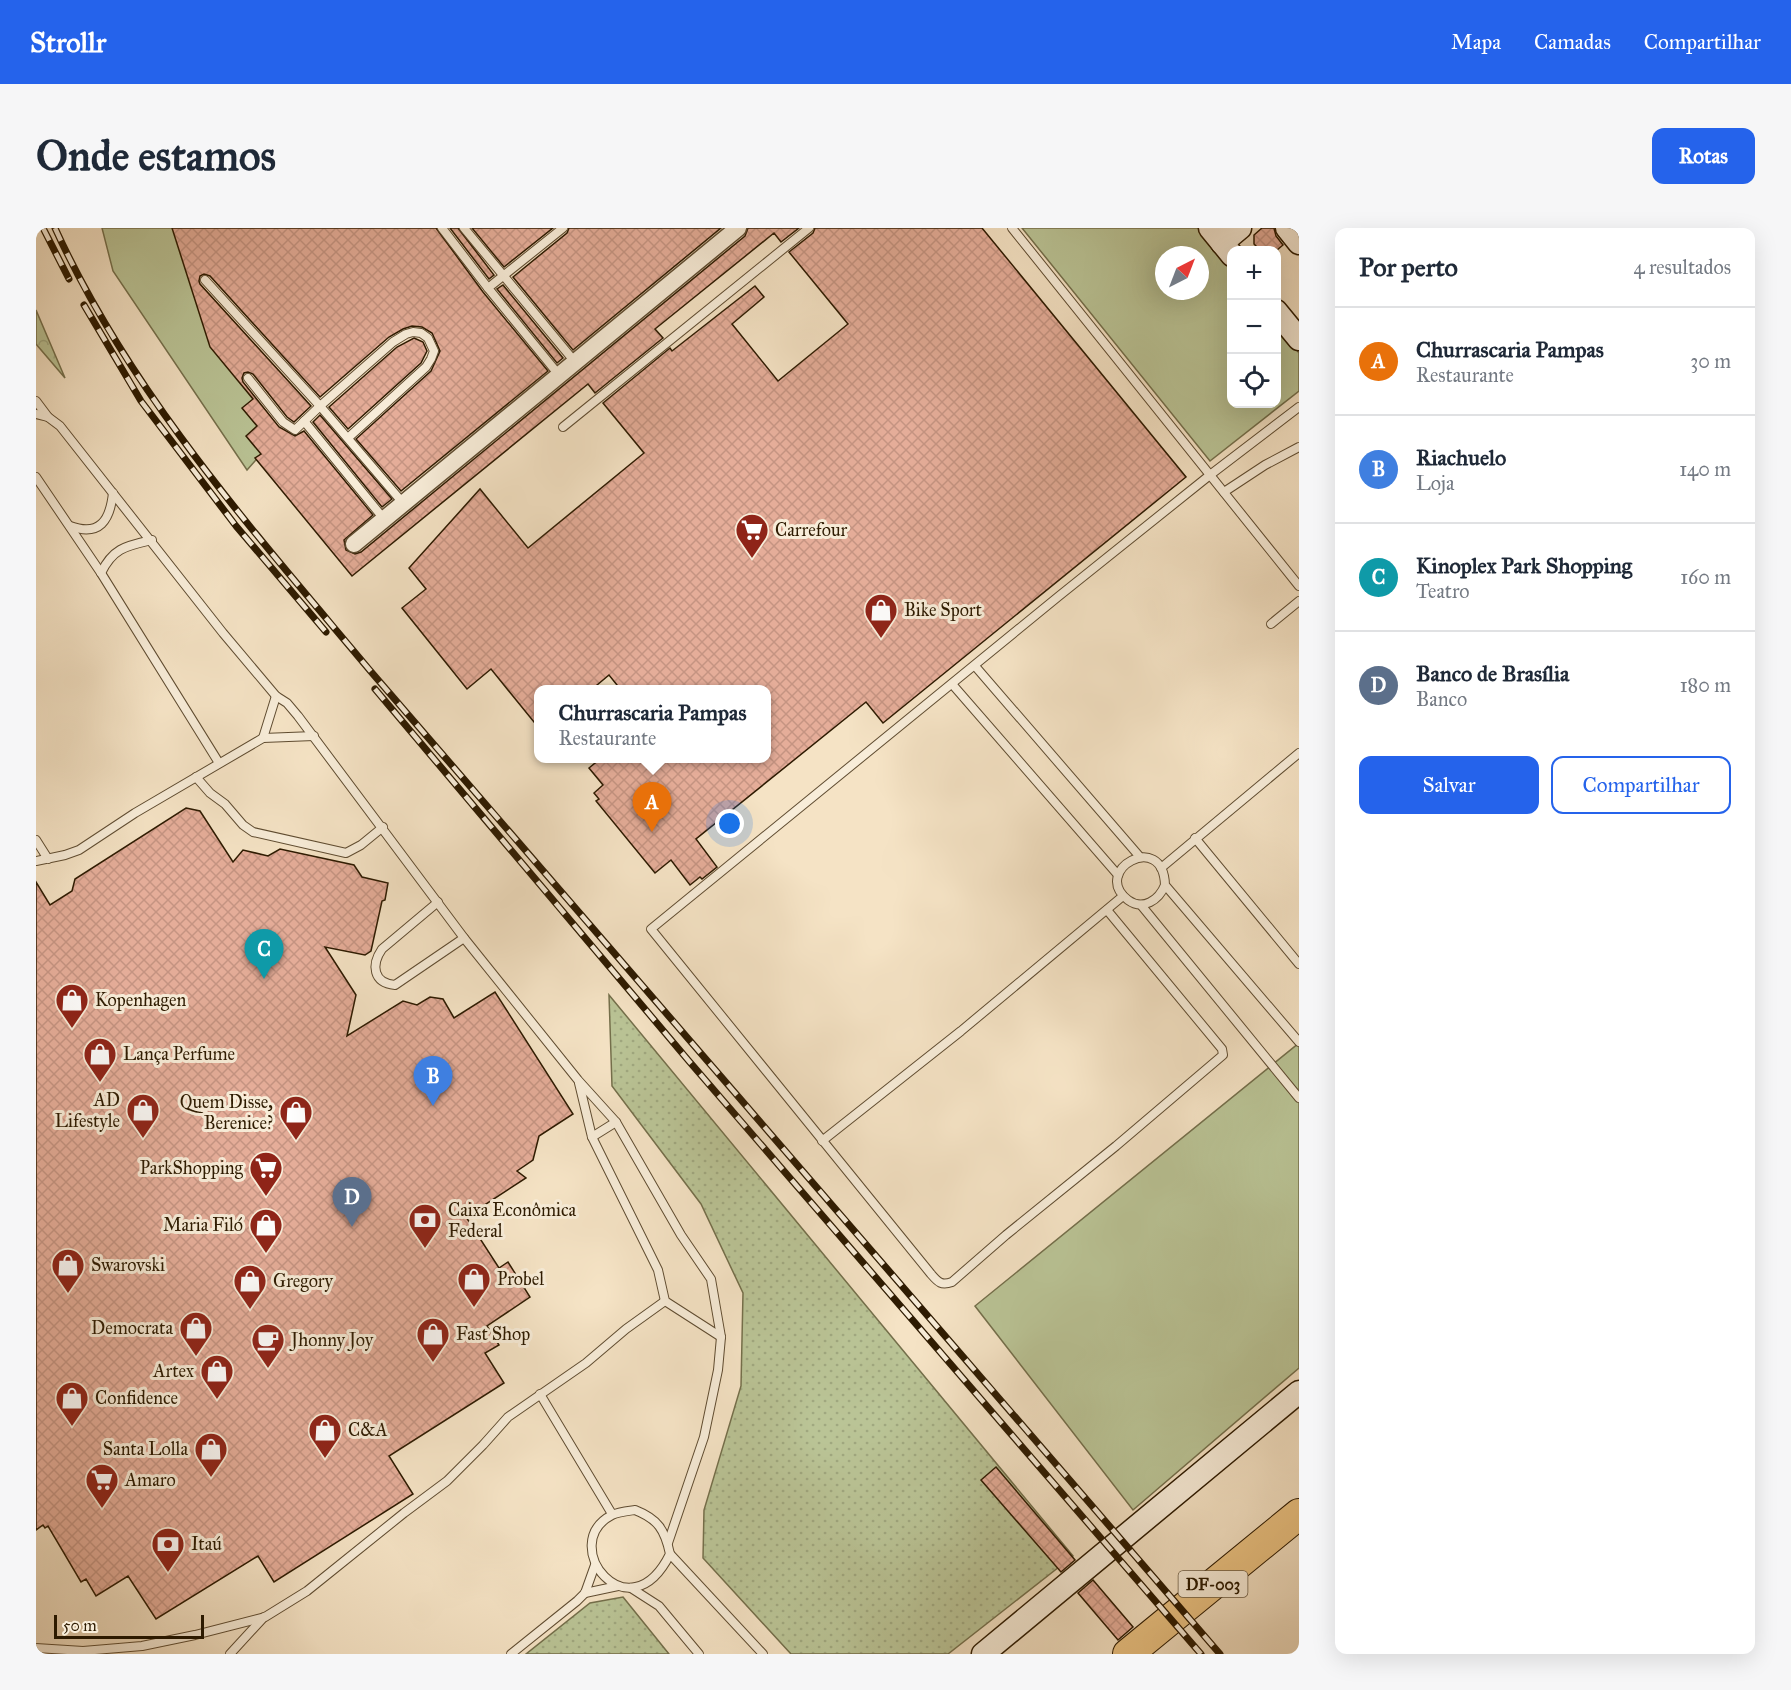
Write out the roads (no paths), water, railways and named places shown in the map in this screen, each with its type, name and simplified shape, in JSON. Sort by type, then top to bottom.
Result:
[{"type":"highway","name":"DF-003","points":[[1128,1654],[1299,1514]]},
{"type":"street","points":[[354,544],[738,228]]},
{"type":"street","points":[[1221,242],[1240,228]]},
{"type":"street","points":[[1287,228],[1299,243]]},
{"type":"street","points":[[1281,317],[1299,339]]},
{"type":"street","points":[[983,1654],[1299,1392]]},
{"type":"lane","points":[[442,228],[560,375]]},
{"type":"lane","points":[[464,228],[575,362]]},
{"type":"lane","points":[[488,288],[563,228]]},
{"type":"lane","points":[[562,427],[809,228]]},
{"type":"lane","points":[[1012,228],[1299,586]]},
{"type":"lane","points":[[206,280],[349,437],[403,503]]},
{"type":"lane","points":[[248,378],[288,428],[295,430],[393,342],[413,332],[428,338],[434,351],[426,367],[349,437]]},
{"type":"lane","points":[[36,401],[48,417],[60,426],[152,540],[223,633],[276,696],[293,709],[464,938],[578,1080],[616,1122],[681,1235],[711,1279],[721,1337],[718,1370],[704,1437],[668,1543]]},
{"type":"lane","points":[[1107,910],[1222,1049],[1223,1055],[952,1282],[945,1285],[931,1274],[651,929],[1210,475],[1299,407]]},
{"type":"lane","points":[[36,414],[48,417]]},
{"type":"lane","points":[[304,421],[384,519]]},
{"type":"lane","points":[[1224,492],[1265,465],[1299,447]]},
{"type":"lane","points":[[36,477],[101,573],[219,763]]},
{"type":"lane","points":[[70,526],[89,530],[99,526],[107,518],[113,493]]},
{"type":"lane","points":[[101,573],[112,554],[124,547],[152,540]]},
{"type":"lane","points":[[1271,624],[1299,601]]},
{"type":"lane","points":[[975,666],[1140,857]]},
{"type":"lane","points":[[952,684],[1118,875]]},
{"type":"lane","points":[[263,738],[276,696]]},
{"type":"lane","points":[[36,861],[79,850],[135,813],[263,738],[314,736]]},
{"type":"lane","points":[[1161,868],[1299,753]]},
{"type":"lane","points":[[196,777],[210,793],[225,804],[243,825],[253,832],[346,853],[361,845],[383,827]]},
{"type":"lane","points":[[1195,838],[1299,964]]},
{"type":"lane","points":[[36,840],[48,859]]},
{"type":"lane","points":[[1140,857],[1148,858],[1155,861],[1161,868],[1165,876],[1165,885],[1161,895],[1152,902],[1141,905],[1123,896],[1118,886],[1118,875],[1122,867],[1130,860],[1140,857]]},
{"type":"lane","points":[[1165,885],[1299,1042]]},
{"type":"lane","points":[[822,1141],[952,1038],[1123,896]]},
{"type":"lane","points":[[438,902],[382,949],[377,956],[374,968],[377,976],[388,984],[394,985],[464,938]]},
{"type":"lane","points":[[1141,905],[1299,1098]]},
{"type":"lane","points":[[578,1080],[592,1137],[648,1254],[658,1270],[665,1301],[721,1337]]},
{"type":"lane","points":[[592,1137],[616,1122]]},
{"type":"lane","points":[[230,1654],[265,1617],[307,1591],[447,1481],[508,1418],[585,1363],[665,1301]]},
{"type":"lane","points":[[540,1394],[612,1514]]},
{"type":"lane","points":[[618,1586],[604,1578],[595,1565],[592,1544],[598,1526],[612,1514],[635,1510],[647,1515],[661,1526],[670,1554],[763,1654]]},
{"type":"lane","points":[[632,1588],[652,1581],[670,1554]]},
{"type":"lane","points":[[511,1654],[585,1593],[595,1565]]},
{"type":"lane","points":[[585,1593],[618,1586],[632,1588],[659,1606],[699,1654]]},
{"type":"lane","points":[[36,1648],[83,1651],[142,1646],[265,1617]]},
{"type":"railway","points":[[43,228],[69,279]]},
{"type":"railway","points":[[55,228],[120,348],[158,406],[285,569],[373,674],[1220,1654]]},
{"type":"railway","points":[[84,305],[141,401],[236,526],[326,632]]},
{"type":"railway","points":[[375,689],[688,1060],[1201,1654]]},
{"type":"place","name":"Carrefour","points":[[752,559]]},
{"type":"place","name":"Bike Sport","points":[[881,639]]},
{"type":"place","name":"Churrascaria Pampas","points":[[652,832]]},
{"type":"place","name":"Kinoplex Park Shopping","points":[[264,979]]},
{"type":"place","name":"Kopenhagen","points":[[72,1029]]},
{"type":"place","name":"Lança Perfume","points":[[100,1083]]},
{"type":"place","name":"Riachuelo","points":[[433,1106]]},
{"type":"place","name":"AD Lifestyle","points":[[143,1139]]},
{"type":"place","name":"Quem Disse, Berenice?","points":[[296,1141]]},
{"type":"place","name":"ParkShopping","points":[[266,1197]]},
{"type":"place","name":"Banco de Brasília","points":[[352,1227]]},
{"type":"place","name":"Caixa Econômica Federal","points":[[425,1249]]},
{"type":"place","name":"Maria Filó","points":[[266,1254]]},
{"type":"place","name":"Swarovski","points":[[68,1294]]},
{"type":"place","name":"Probel","points":[[474,1308]]},
{"type":"place","name":"Gregory","points":[[250,1310]]},
{"type":"place","name":"Democrata","points":[[196,1357]]},
{"type":"place","name":"Fast Shop","points":[[433,1363]]},
{"type":"place","name":"Jhonny Joy","points":[[268,1369]]},
{"type":"place","name":"Artex","points":[[217,1400]]},
{"type":"place","name":"Confidence","points":[[72,1427]]},
{"type":"place","name":"C&A","points":[[325,1459]]},
{"type":"place","name":"Santa Lolla","points":[[211,1478]]},
{"type":"place","name":"Amaro","points":[[102,1509]]},
{"type":"place","name":"Itaú","points":[[168,1573]]}]
